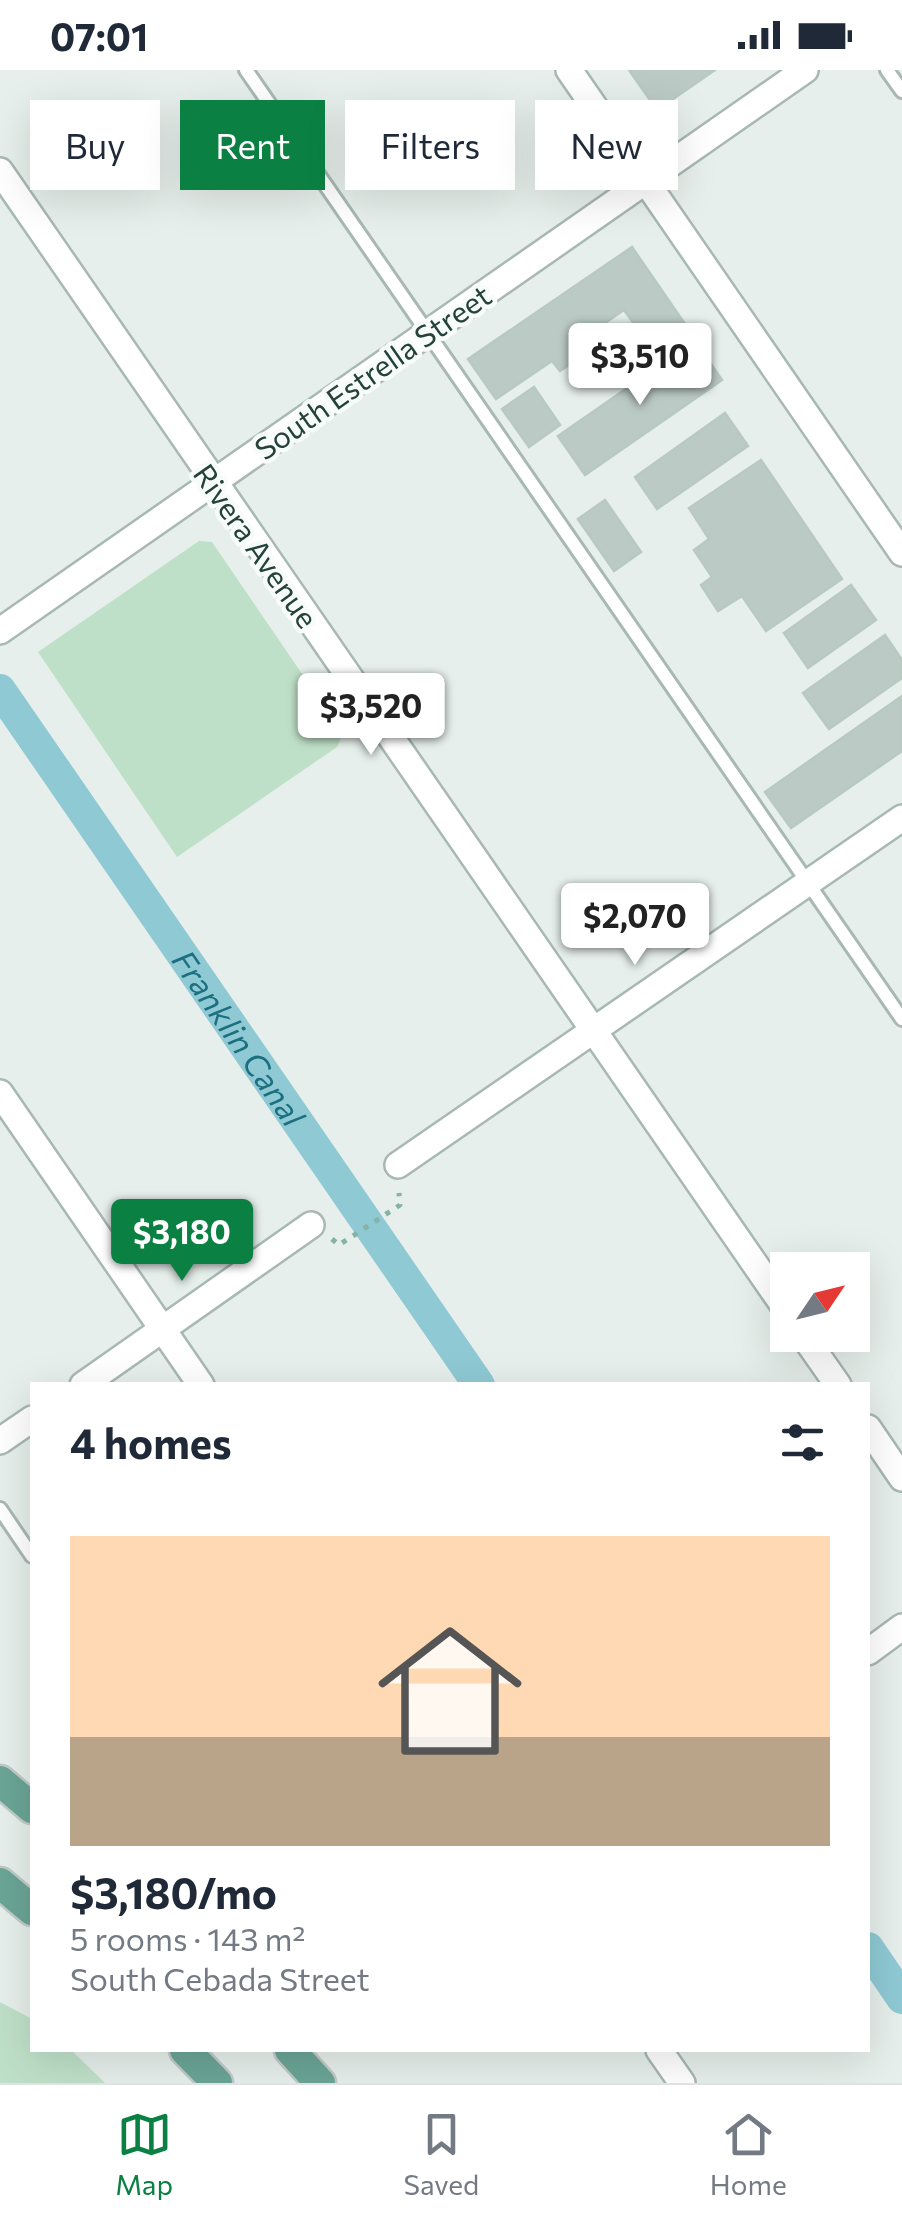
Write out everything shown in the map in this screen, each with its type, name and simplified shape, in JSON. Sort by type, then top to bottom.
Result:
[{"type":"main road","points":[[0,1781],[30,1806]]},
{"type":"main road","points":[[0,1883],[30,1908]]},
{"type":"main road","points":[[187,2052],[217,2083]]},
{"type":"main road","points":[[292,2052],[320,2083]]},
{"type":"street","points":[[568,70],[589,100]]},
{"type":"street","name":"South Estrella Street","points":[[678,158],[805,70]]},
{"type":"street","name":"Rivera Avenue","points":[[0,171],[770,1286]]},
{"type":"street","name":"South Estrella Street","points":[[1,630],[632,190]]},
{"type":"street","points":[[651,190],[902,553]]},
{"type":"street","points":[[398,1164],[902,818]]},
{"type":"street","points":[[0,1093],[199,1382]]},
{"type":"street","points":[[86,1382],[312,1225]]},
{"type":"street","points":[[815,1352],[836,1382]]},
{"type":"street","points":[[0,1440],[30,1420]]},
{"type":"street","points":[[870,1431],[902,1478]]},
{"type":"street","points":[[870,1651],[902,1627]]},
{"type":"street","points":[[661,2052],[682,2083]]},
{"type":"lane","points":[[246,70],[902,1019]]},
{"type":"lane","points":[[888,70],[902,91]]},
{"type":"lane","points":[[0,1509],[30,1553]]},
{"type":"path","points":[[340,1244],[400,1205]]},
{"type":"green space","points":[[199,541],[212,542],[343,734],[337,747],[177,857],[38,652]]},
{"type":"green space","points":[[0,2002],[30,2018],[30,2052],[73,2052],[105,2083],[0,2083]]},
{"type":"building","points":[[629,70],[715,70],[672,100],[650,100]]},
{"type":"building","points":[[632,247],[687,327],[653,350],[624,310],[574,344],[582,356],[560,371],[552,361],[496,399],[468,359]]},
{"type":"building","points":[[695,341],[722,380],[585,475],[558,436]]},
{"type":"building","points":[[534,387],[560,425],[529,447],[502,409]]},
{"type":"building","points":[[725,413],[748,446],[657,509],[635,477]]},
{"type":"building","points":[[761,460],[842,579],[766,631],[742,596],[718,611],[701,585],[712,577],[694,550],[709,539],[689,508]]},
{"type":"building","points":[[605,500],[641,552],[614,571],[578,519]]},
{"type":"building","points":[[851,585],[876,620],[808,668],[784,633]]},
{"type":"building","points":[[885,635],[902,660],[902,678],[829,729],[803,693]]},
{"type":"building","points":[[902,696],[902,751],[791,828],[765,792]]},
{"type":"waterway","name":"Franklin Canal","points":[[0,690],[477,1382]]},
{"type":"waterway","name":"Franklin Canal","points":[[870,1951],[902,1998]]}]
